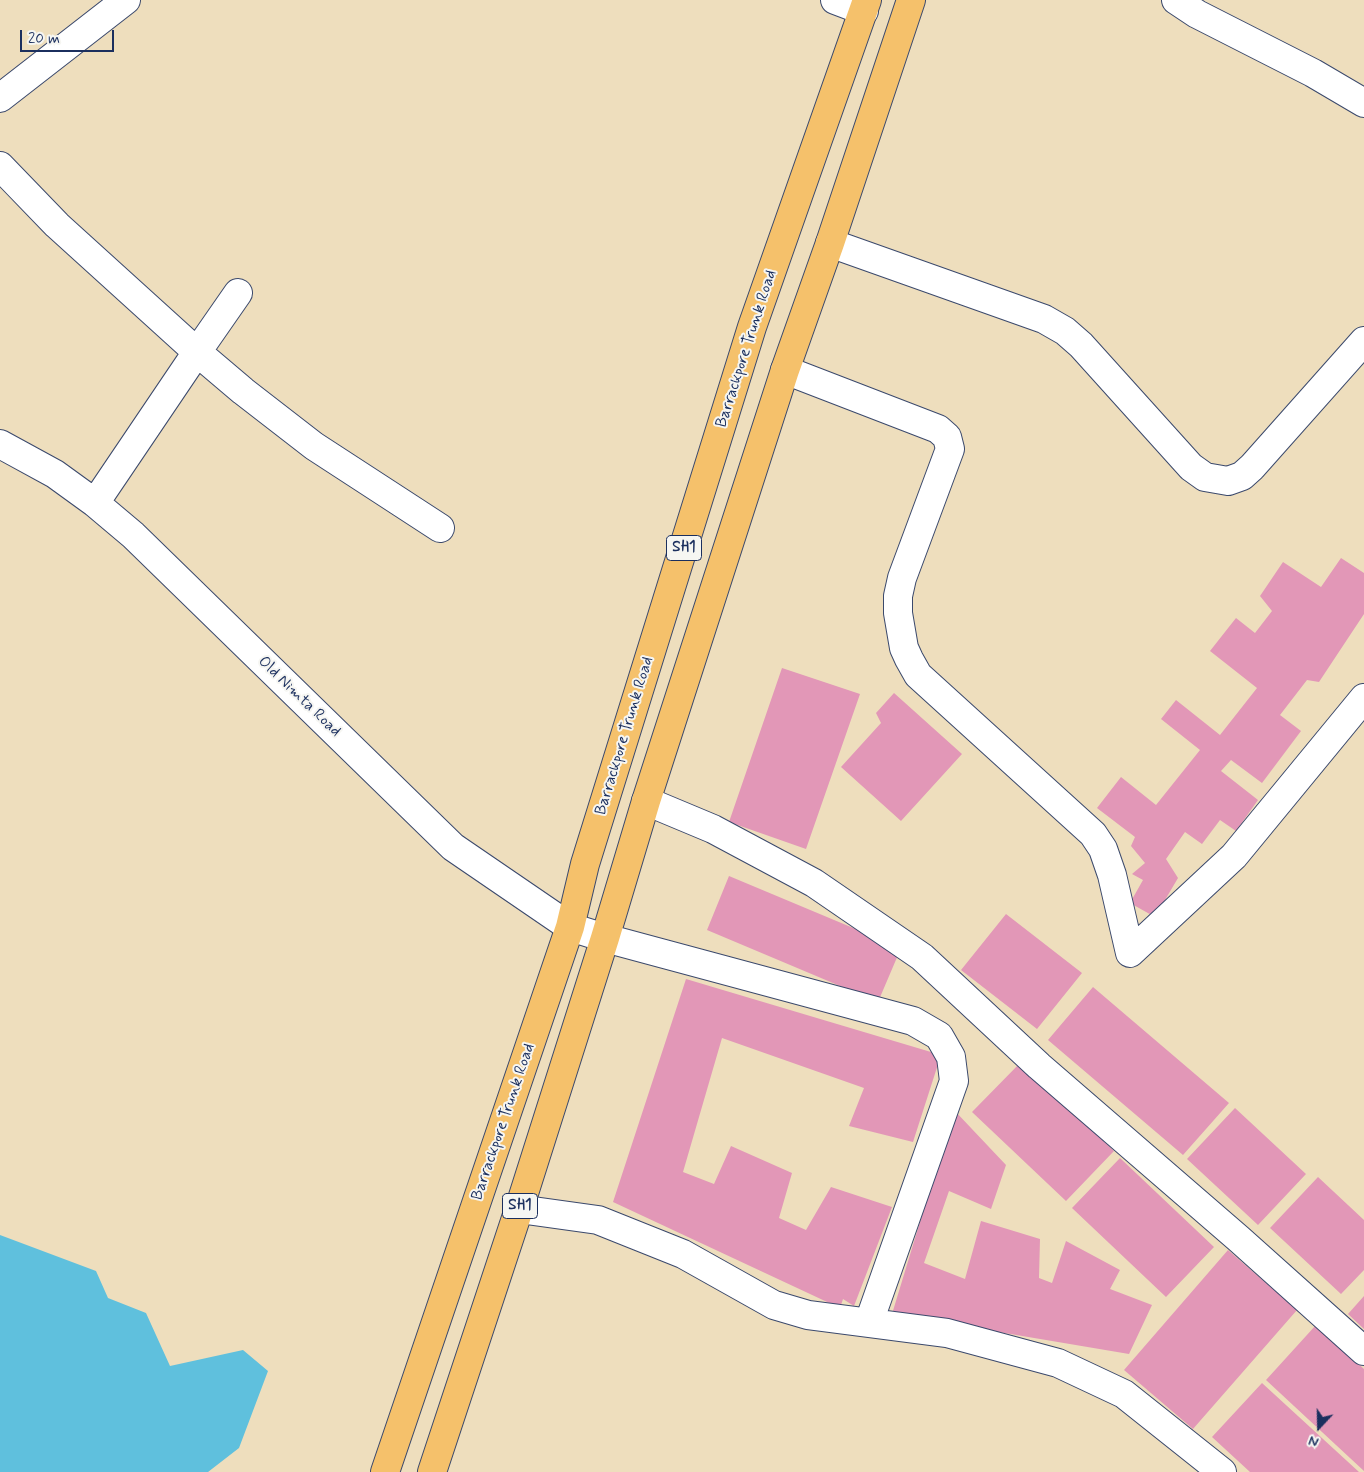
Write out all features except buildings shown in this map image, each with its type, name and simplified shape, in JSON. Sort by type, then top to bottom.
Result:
[{"type":"main road","name":"SH1","points":[[432,1472],[519,1209],[605,938],[646,801],[785,370],[830,243],[911,0]]},
{"type":"main road","name":"Barrackpore Trunk Road","points":[[385,1472],[570,927],[585,864],[752,327],[866,5]]},
{"type":"street","points":[[0,98],[126,0]]},
{"type":"street","points":[[835,0],[866,5]]},
{"type":"street","points":[[1176,0],[1197,14],[1313,73],[1364,103]]},
{"type":"street","points":[[0,166],[57,225],[197,352],[243,391],[314,446],[440,528]]},
{"type":"street","points":[[830,243],[1044,319],[1065,331],[1081,345],[1191,467],[1205,477],[1228,481],[1242,476],[1364,341]]},
{"type":"street","points":[[95,503],[238,293]]},
{"type":"street","points":[[785,370],[938,429],[947,436],[950,449],[902,578],[898,596],[898,613],[904,648],[908,659],[918,675],[1093,834],[1103,849],[1112,875],[1130,953],[1234,856],[1364,698]]},
{"type":"street","name":"Old Nimta Road","points":[[0,444],[54,474],[95,503],[133,535],[454,847],[570,927],[913,1021],[938,1036],[951,1057],[954,1081],[870,1322]]},
{"type":"street","points":[[646,801],[714,829],[814,883],[922,957],[1038,1066],[1364,1351]]},
{"type":"street","points":[[519,1209],[598,1220],[683,1254],[774,1305],[808,1315],[947,1333],[1058,1363],[1124,1394],[1222,1472]]},
{"type":"water","points":[[0,1235],[96,1271],[108,1298],[146,1313],[170,1366],[243,1350],[268,1371],[239,1448],[208,1472],[0,1472]]}]
